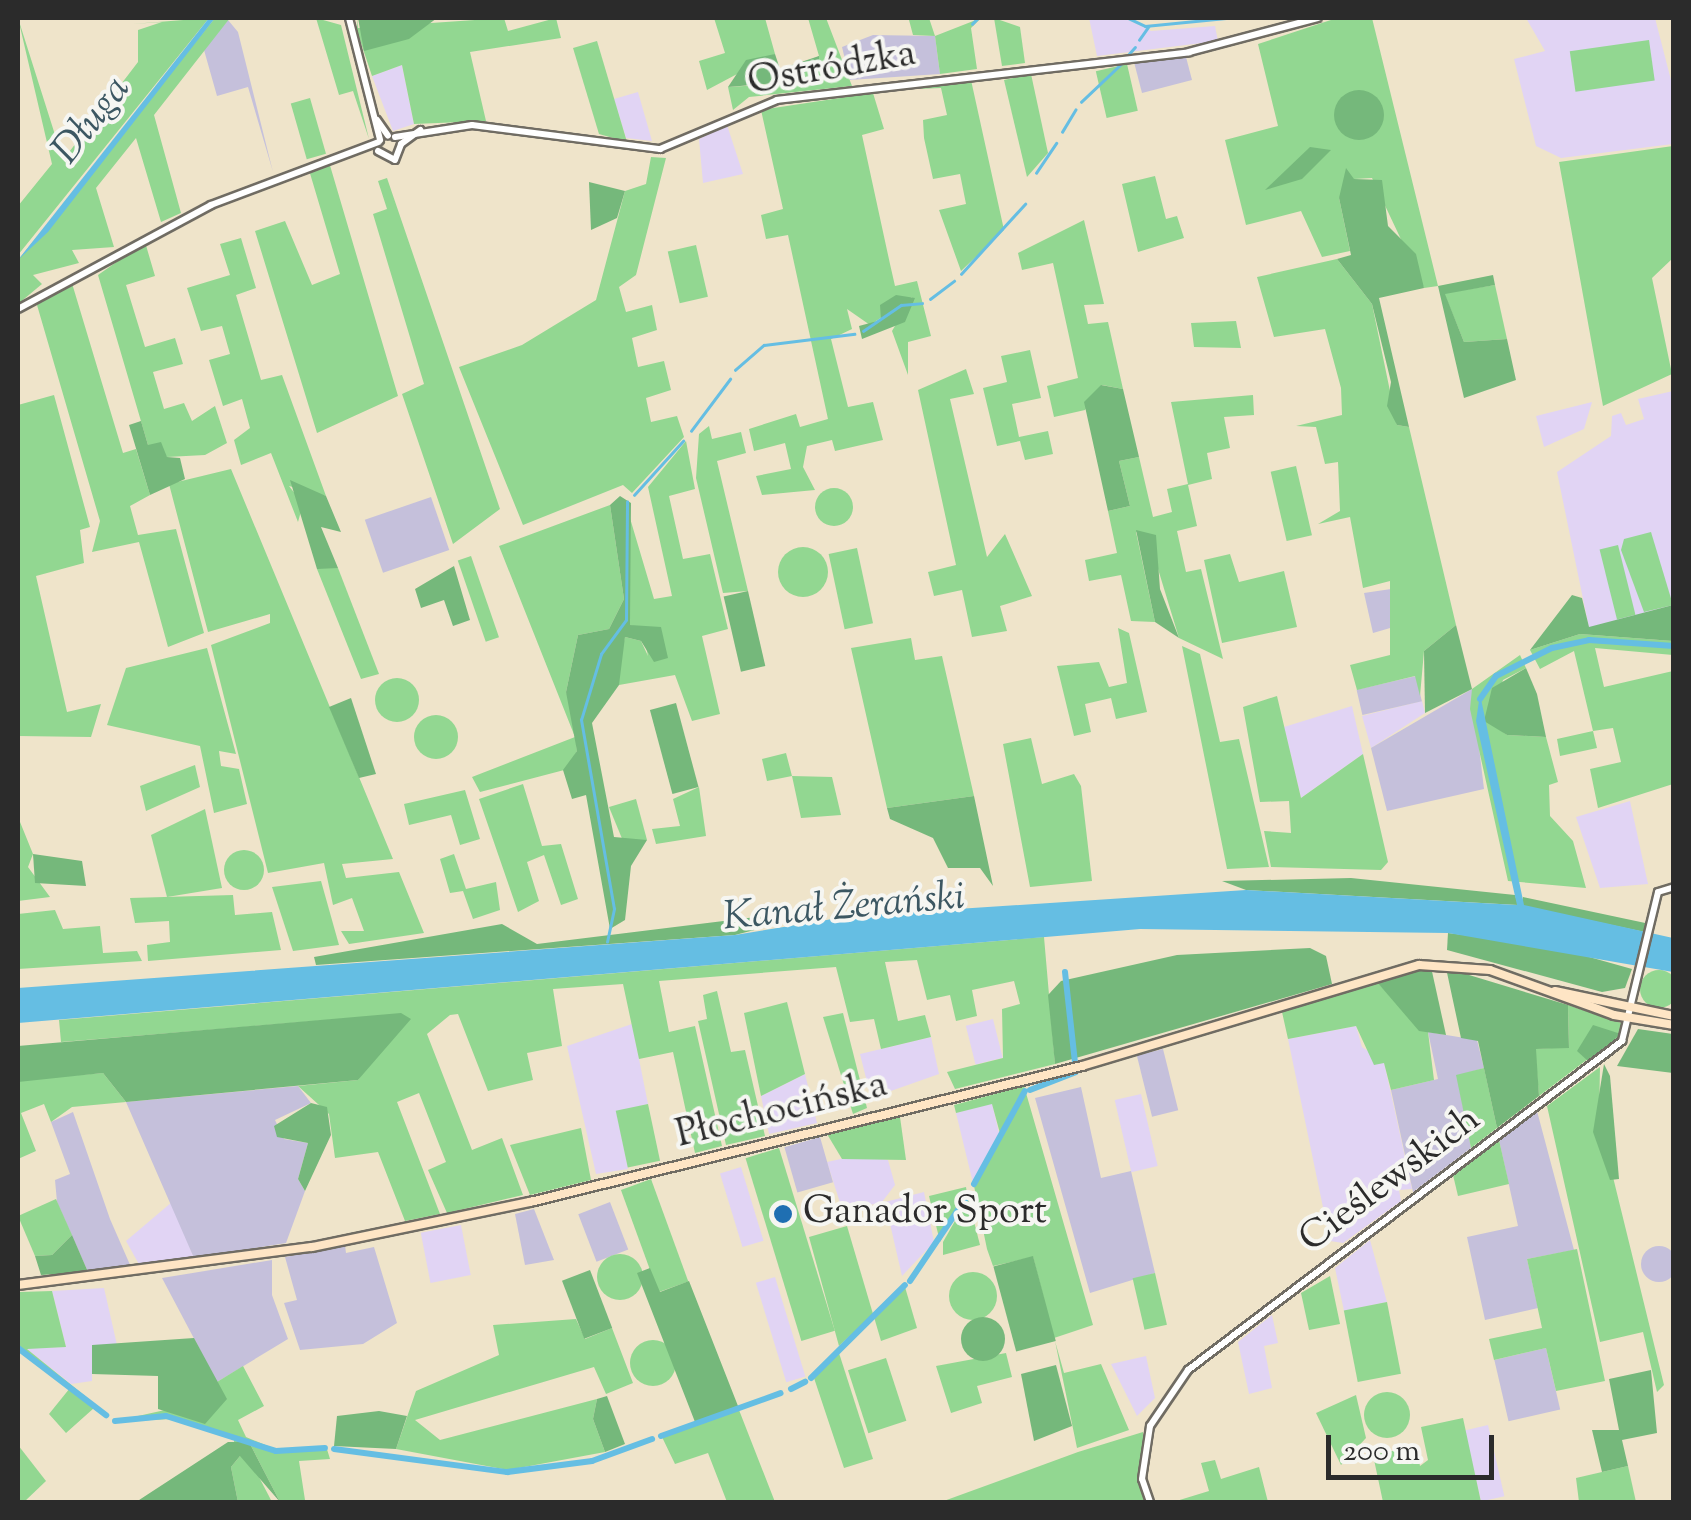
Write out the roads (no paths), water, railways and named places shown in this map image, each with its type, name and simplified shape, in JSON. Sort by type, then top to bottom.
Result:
[{"type":"main road","name":"Płochocińska","points":[[18,1284],[120,1277],[446,1220],[1071,1069],[1418,964],[1459,963],[1674,1025]]},
{"type":"main road","name":"Płochocińska","points":[[1631,1014],[1674,1016]]},
{"type":"street","points":[[346,18],[374,115],[395,160],[402,144],[420,130]]},
{"type":"street","name":"Ostródzka","points":[[18,309],[165,227],[358,149],[420,130],[472,125],[660,150],[777,100],[1210,48],[1318,18]]},
{"type":"street","points":[[384,141],[402,144]]},
{"type":"street","name":"Cieślewskich","points":[[1150,1502],[1142,1479],[1150,1426],[1188,1370],[1613,1049],[1631,1014],[1658,892],[1674,887]]},
{"type":"water","points":[[209,18],[215,18],[48,232],[18,260]]},
{"type":"water","points":[[1480,694],[1524,905],[1673,938],[1673,972],[1448,933],[1140,929],[18,1023],[18,988],[735,935],[851,916],[1246,890],[1517,905],[1476,721]]},
{"type":"waterway","points":[[972,24],[978,18]]},
{"type":"waterway","points":[[1128,18],[1145,26],[1226,18]]},
{"type":"waterway","points":[[1139,40],[1148,27]]},
{"type":"waterway","points":[[1126,57],[1135,47]]},
{"type":"waterway","points":[[1081,102],[1121,64]]},
{"type":"waterway","points":[[1062,132],[1075,110]]},
{"type":"waterway","points":[[1036,173],[1056,143]]},
{"type":"waterway","points":[[961,274],[1025,204]]},
{"type":"waterway","points":[[930,299],[954,281]]},
{"type":"waterway","points":[[863,331],[901,305],[922,303]]},
{"type":"waterway","points":[[735,370],[764,345],[854,334]]},
{"type":"waterway","points":[[691,431],[730,379]]},
{"type":"waterway","points":[[634,495],[683,441]]},
{"type":"waterway","points":[[607,942],[614,909],[581,720],[601,654],[626,620],[627,502]]},
{"type":"waterway","points":[[1480,699],[1496,676],[1552,648],[1589,640],[1674,646]]},
{"type":"waterway","points":[[1065,972],[1075,1062]]},
{"type":"waterway","points":[[1030,1090],[1076,1072]]},
{"type":"waterway","points":[[974,1184],[1025,1091]]},
{"type":"waterway","points":[[910,1281],[968,1195]]},
{"type":"waterway","points":[[811,1378],[905,1285]]},
{"type":"waterway","points":[[18,1348],[106,1415]]},
{"type":"waterway","points":[[791,1389],[805,1382]]},
{"type":"waterway","points":[[661,1436],[781,1393]]},
{"type":"waterway","points":[[115,1421],[166,1416],[276,1451],[325,1448]]},
{"type":"waterway","points":[[334,1449],[507,1472],[592,1461],[652,1439]]},
{"type":"place","name":"Ganador Sport","points":[[783,1214]]},
{"type":"water label","name":"Długa","points":[[93,121]]},
{"type":"water label","name":"Kanał Żerański","points":[[844,909]]}]
